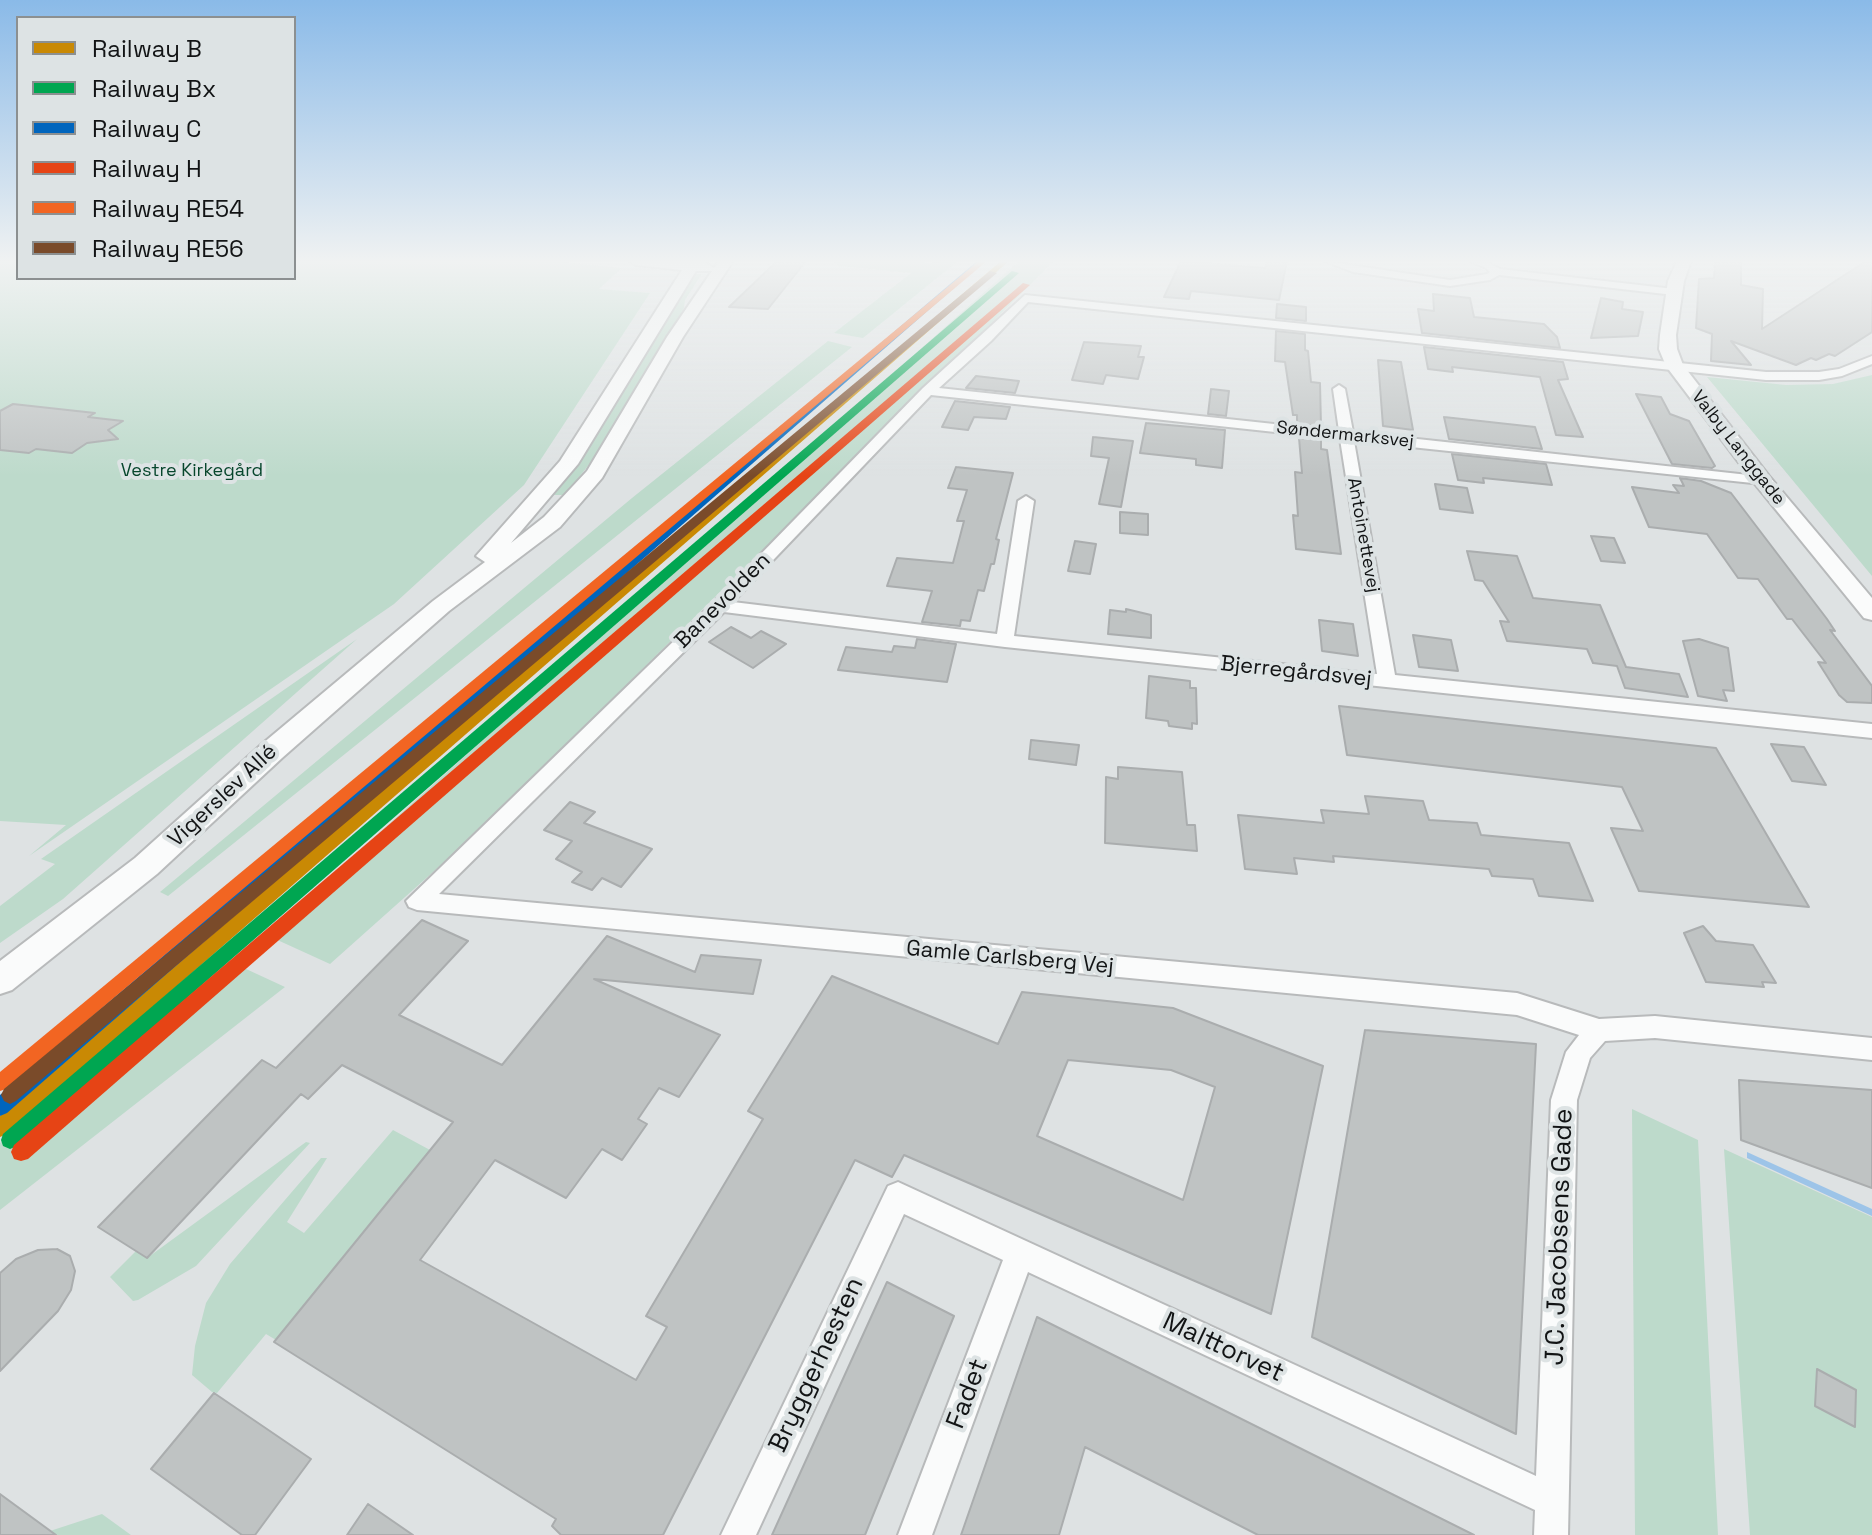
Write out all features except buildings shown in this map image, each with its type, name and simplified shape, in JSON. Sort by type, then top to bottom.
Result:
[{"type":"street","name":"Vigerslev Allé","points":[[441,606],[555,482],[650,333]]},
{"type":"street","name":"Vigerslev Allé","points":[[0,980],[146,866],[272,751],[441,606],[534,537],[573,501],[610,451],[678,333]]},
{"type":"street","name":"Banevolden","points":[[417,901],[720,606],[928,391],[992,333]]},
{"type":"street","name":"Banevolden","points":[[1356,333],[1675,366]]},
{"type":"street","points":[[1670,333],[1668,349],[1675,366],[1794,377],[1842,372],[1872,360]]},
{"type":"street","name":"Valby Langgade","points":[[1675,366],[1762,480],[1872,613]]},
{"type":"street","name":"Antoinettevej","points":[[1339,389],[1387,681]]},
{"type":"street","name":"Søndermarksvej","points":[[928,391],[1762,480]]},
{"type":"street","points":[[1005,641],[1026,501]]},
{"type":"street","name":"Bjerregårdsvej","points":[[720,606],[1005,641],[1872,731]]},
{"type":"street","name":"Gamle Carlsberg Vej","points":[[417,901],[1517,1004],[1599,1030]]},
{"type":"street","points":[[1599,1030],[1655,1027],[1872,1049]]},
{"type":"street","name":"J.C. Jacobsens Gade","points":[[1551,1535],[1549,1499],[1564,1100],[1579,1052],[1599,1030]]},
{"type":"street","name":"Malttorvet","points":[[898,1196],[1549,1499]]},
{"type":"street","name":"Bryggerhesten","points":[[738,1535],[898,1196]]},
{"type":"street","name":"Fadet","points":[[915,1535],[1020,1253]]},
{"type":"green space","name":"Vestre Kirkegård","points":[[0,333],[624,333],[524,485],[394,604],[29,856],[66,825],[0,821]]},
{"type":"green space","points":[[656,333],[671,333],[598,453],[565,495],[554,495]]},
{"type":"green space","points":[[834,333],[870,333],[863,338]]},
{"type":"green space","points":[[939,333],[982,333],[479,831],[330,964],[273,938],[276,925]]},
{"type":"green space","points":[[828,341],[852,347],[168,896],[160,892],[632,498]]},
{"type":"green space","points":[[1872,375],[1872,576],[1707,377],[1786,385],[1833,384]]},
{"type":"green space","points":[[357,639],[63,899],[0,943],[0,906],[55,864],[41,859]]},
{"type":"green space","points":[[218,956],[285,987],[0,1210],[0,1143]]},
{"type":"green space","points":[[1632,1109],[1698,1140],[1718,1535],[1635,1535]]},
{"type":"green space","points":[[393,1130],[430,1150],[276,1340],[266,1334],[217,1393],[212,1392],[192,1375],[195,1346],[206,1303],[230,1264],[321,1158],[327,1158],[287,1222],[304,1233]]},
{"type":"green space","points":[[306,1142],[310,1143],[196,1266],[133,1301],[110,1277],[136,1251],[147,1258]]},
{"type":"green space","points":[[1724,1149],[1872,1217],[1872,1535],[1750,1535]]},
{"type":"green space","points":[[102,1514],[131,1535],[46,1535],[50,1531]]},
{"type":"water","points":[[1747,1152],[1872,1209],[1872,1216],[1747,1158]]},
{"type":"rail line","name":"RE54","points":[[0,1083],[897,333]]},
{"type":"rail line","name":"C","points":[[0,1107],[898,333]]},
{"type":"rail line","name":"B","points":[[0,1128],[922,333]]},
{"type":"rail line","name":"RE56","points":[[10,1095],[922,333]]},
{"type":"rail line","name":"Bx","points":[[10,1140],[946,333]]},
{"type":"rail line","name":"H","points":[[21,1152],[971,333]]}]
